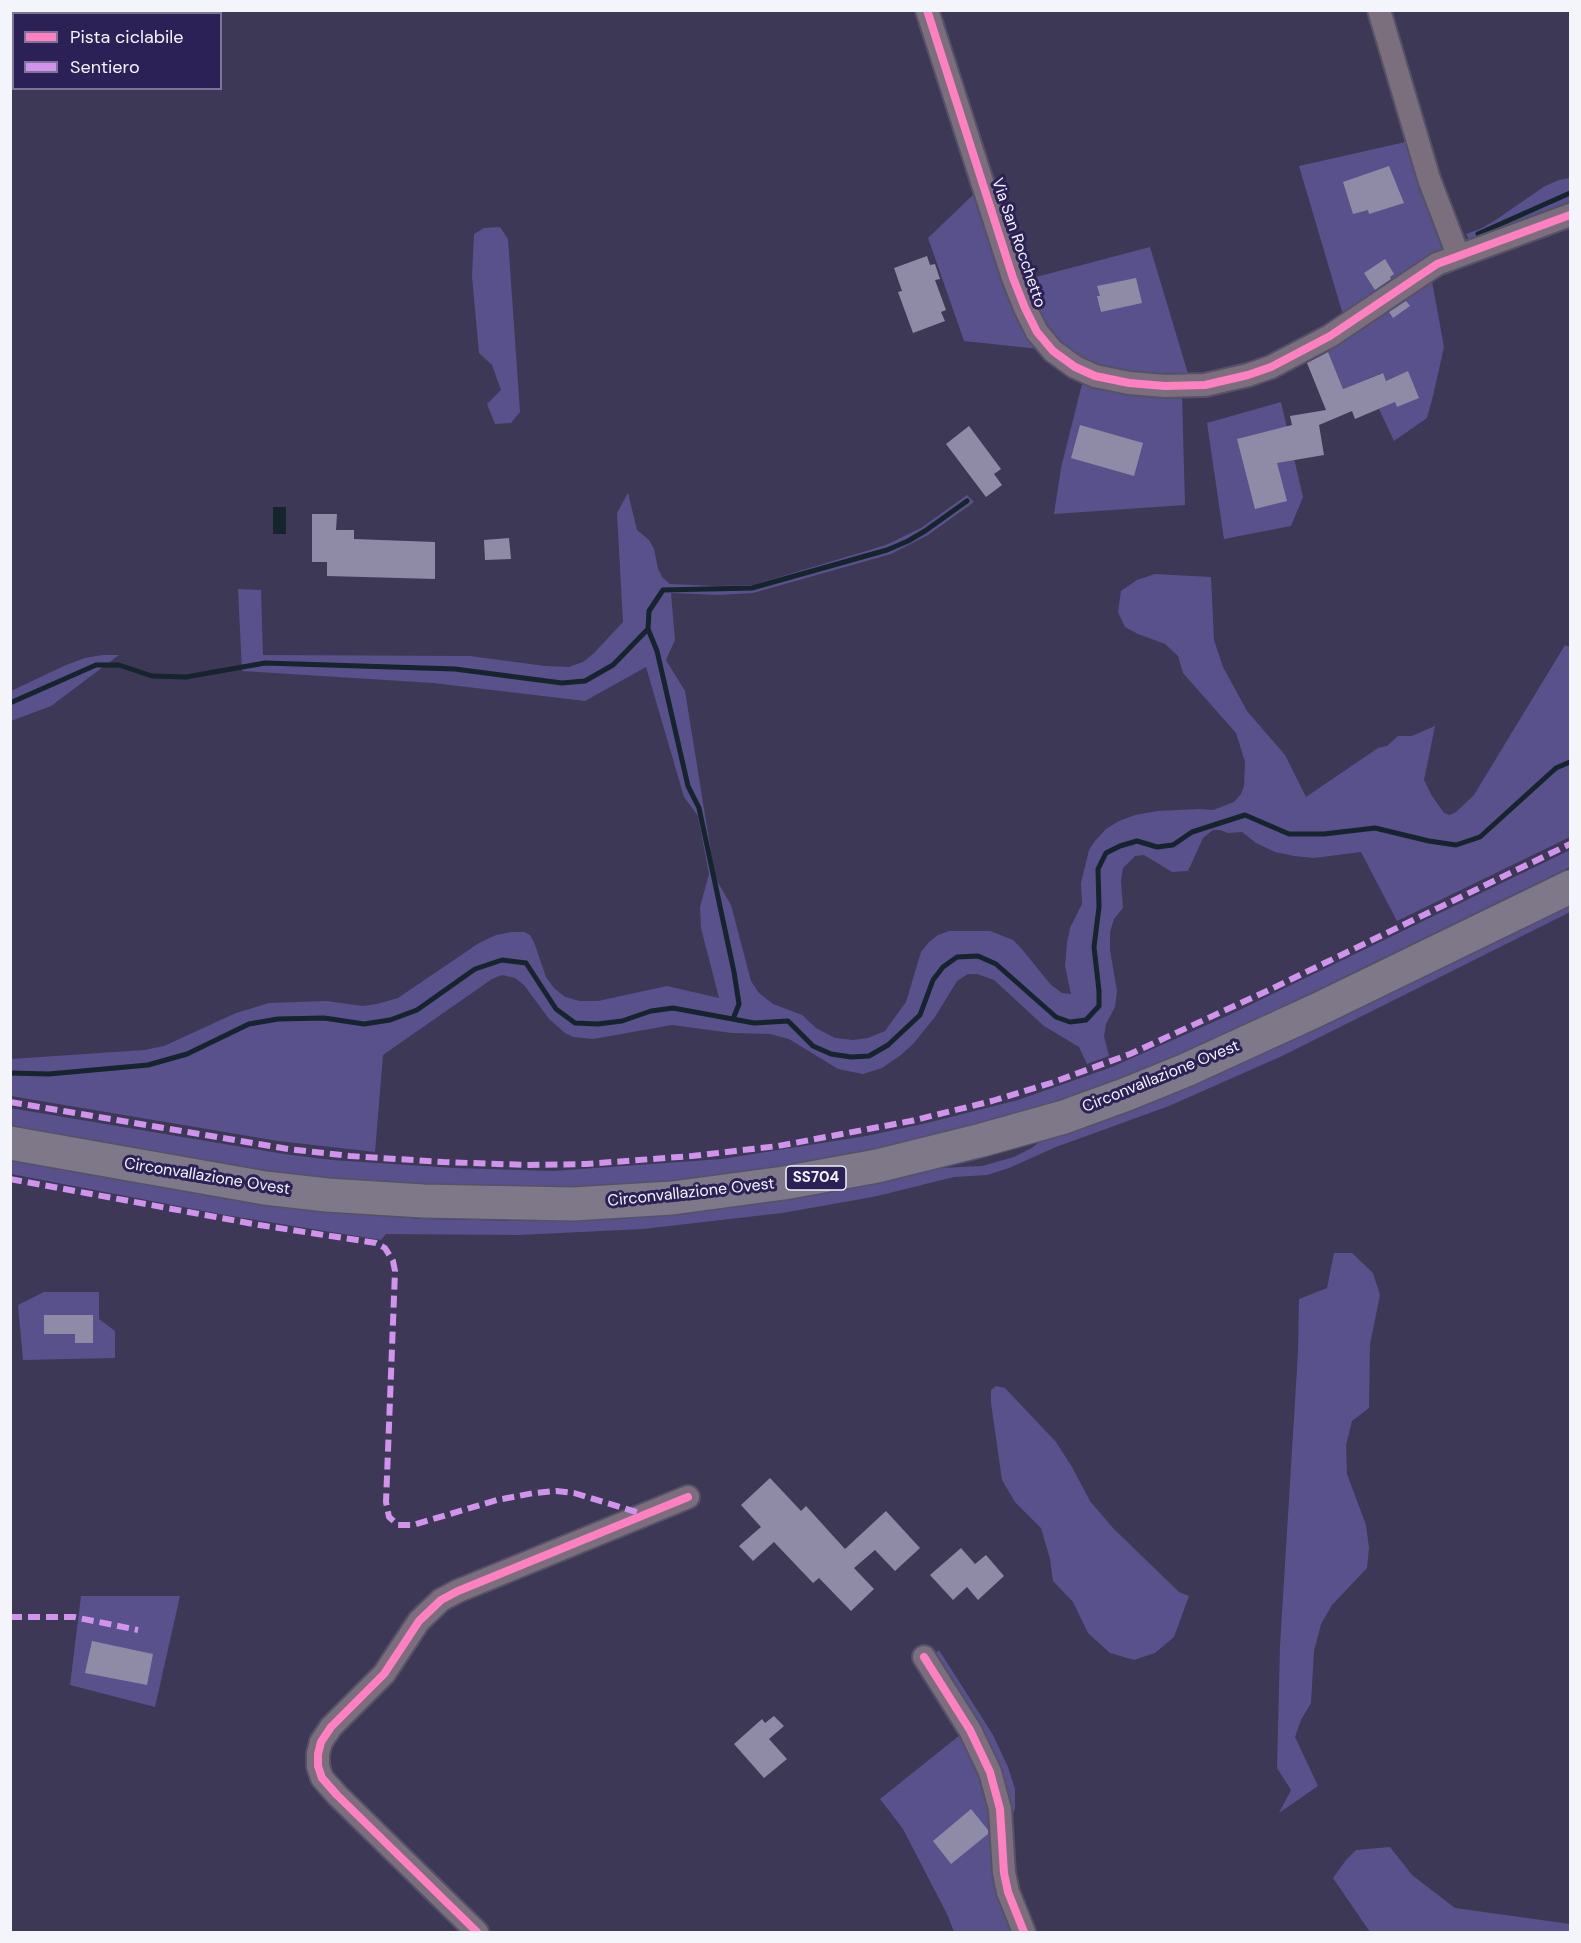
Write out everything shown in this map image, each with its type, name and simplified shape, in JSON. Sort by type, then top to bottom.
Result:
[{"type":"highway","name":"Circonvallazione Ovest","points":[[10,1143],[265,1188],[412,1201],[573,1204],[672,1197],[784,1183],[877,1166],[971,1143],[1064,1117],[1127,1094],[1186,1070],[1317,1010],[1570,887]]},
{"type":"street","name":"Via San Rocchetto","points":[[927,10],[1030,321],[1053,351],[1085,372],[1117,381],[1165,386],[1205,385],[1248,375],[1281,362],[1330,336],[1422,272],[1458,255],[1570,215]]},
{"type":"street","points":[[1379,10],[1429,179],[1458,255]]},
{"type":"street","points":[[477,1932],[322,1778],[318,1766],[321,1742],[331,1728],[384,1674],[419,1621],[441,1600],[688,1497]]},
{"type":"street","points":[[924,1657],[970,1730],[990,1772],[1000,1809],[1004,1873],[1008,1892],[1024,1932]]},
{"type":"shaded area","points":[[1410,141],[1448,250],[1343,315],[1299,166]]},
{"type":"shaded area","points":[[1570,178],[1570,206],[1470,242],[1466,234],[1494,221],[1545,186]]},
{"type":"shaded area","points":[[977,191],[1039,349],[964,341],[928,238]]},
{"type":"shaded area","points":[[500,227],[508,239],[520,412],[511,423],[495,424],[487,404],[501,390],[492,365],[479,353],[472,276],[474,234],[484,228]]},
{"type":"shaded area","points":[[1150,247],[1189,377],[1121,373],[1078,360],[1055,343],[1021,281]]},
{"type":"shaded area","points":[[1431,276],[1444,347],[1427,418],[1394,441],[1379,409],[1395,402],[1397,406],[1408,372],[1386,381],[1382,373],[1343,389],[1327,351]]},
{"type":"shaded area","points":[[1083,380],[1182,395],[1185,505],[1054,514],[1061,468]]},
{"type":"shaded area","points":[[1281,402],[1303,497],[1291,526],[1224,539],[1207,423]]},
{"type":"shaded area","points":[[628,493],[637,530],[649,540],[654,549],[658,569],[663,578],[670,584],[717,586],[753,585],[886,545],[921,528],[967,495],[974,502],[928,535],[891,554],[753,593],[719,595],[671,593],[675,640],[666,660],[685,691],[717,881],[731,905],[751,981],[759,993],[773,1004],[802,1015],[816,1028],[835,1038],[853,1040],[868,1038],[885,1031],[906,1002],[921,952],[938,935],[949,931],[990,931],[1013,940],[1051,985],[1062,993],[1071,994],[1065,966],[1067,943],[1070,928],[1082,904],[1081,883],[1089,850],[1095,841],[1106,829],[1135,815],[1158,811],[1213,810],[1234,802],[1241,794],[1244,786],[1245,762],[1236,733],[1183,673],[1178,656],[1165,644],[1125,627],[1118,612],[1121,591],[1137,580],[1155,574],[1211,577],[1214,640],[1223,667],[1247,711],[1285,755],[1306,797],[1378,748],[1387,746],[1398,736],[1412,736],[1435,726],[1424,780],[1444,813],[1450,815],[1456,812],[1474,795],[1565,645],[1570,647],[1570,837],[1397,921],[1361,852],[1314,858],[1294,856],[1275,852],[1256,843],[1242,832],[1228,833],[1213,830],[1203,838],[1188,871],[1172,872],[1144,855],[1135,856],[1123,868],[1121,881],[1123,908],[1114,919],[1110,932],[1110,950],[1117,991],[1115,1007],[1106,1024],[1104,1036],[1109,1056],[1087,1064],[1079,1047],[1044,1026],[994,980],[977,974],[968,974],[957,981],[935,1017],[901,1055],[882,1068],[863,1074],[838,1069],[789,1039],[770,1034],[732,1033],[672,1025],[593,1039],[573,1037],[549,1019],[524,985],[515,978],[502,975],[492,979],[383,1055],[375,1152],[278,1141],[11,1096],[11,1059],[144,1050],[164,1046],[236,1013],[269,1003],[326,1001],[363,1006],[377,1004],[398,998],[479,943],[496,935],[511,932],[524,932],[530,935],[546,977],[565,997],[580,1001],[598,1001],[667,986],[719,998],[701,928],[700,907],[709,874],[698,816],[684,797],[646,667],[585,701],[433,683],[242,671],[238,589],[261,590],[263,655],[470,656],[569,667],[583,662],[623,622],[617,513]]},
{"type":"shaded area","points":[[119,655],[51,706],[11,721],[11,691],[66,665],[85,658]]},
{"type":"shaded area","points":[[1570,850],[1570,867],[1190,1052],[1082,1095],[1002,1120],[845,1157],[689,1180],[585,1188],[490,1189],[302,1177],[70,1138],[11,1125],[10,1108],[332,1160],[454,1168],[553,1171],[722,1159],[866,1136],[1018,1100],[1112,1067],[1227,1016]]},
{"type":"shaded area","points":[[1570,903],[1570,912],[1282,1056],[1169,1106],[987,1175],[954,1177],[873,1197],[782,1213],[643,1229],[519,1235],[386,1234],[381,1240],[225,1215],[11,1174],[10,1159],[198,1193],[328,1212],[423,1219],[531,1221],[626,1218],[691,1211],[869,1183],[940,1168],[982,1166],[1014,1157],[1042,1140]]},
{"type":"shaded area","points":[[1334,1253],[1352,1253],[1373,1273],[1380,1295],[1370,1344],[1369,1408],[1352,1421],[1346,1445],[1347,1474],[1366,1525],[1369,1548],[1367,1568],[1332,1605],[1321,1624],[1314,1651],[1311,1703],[1301,1720],[1295,1737],[1318,1786],[1279,1813],[1291,1790],[1277,1768],[1280,1646],[1298,1352],[1299,1299],[1327,1288]]},
{"type":"shaded area","points":[[44,1292],[99,1292],[99,1319],[115,1331],[115,1358],[23,1360],[18,1305]]},
{"type":"shaded area","points":[[996,1386],[1005,1388],[1056,1442],[1090,1501],[1113,1528],[1179,1592],[1189,1596],[1174,1637],[1155,1653],[1134,1660],[1110,1653],[1088,1633],[1073,1602],[1053,1581],[1050,1559],[1041,1528],[1015,1502],[1002,1480],[991,1403],[991,1390]]},
{"type":"shaded area","points":[[81,1596],[180,1596],[155,1707],[70,1685]]},
{"type":"shaded area","points":[[939,1650],[993,1735],[1008,1767],[1015,1789],[1015,1808],[1008,1830],[931,1658]]},
{"type":"shaded area","points":[[965,1731],[982,1763],[1018,1932],[954,1932],[903,1829],[880,1799]]},
{"type":"shaded area","points":[[1390,1847],[1412,1875],[1455,1908],[1570,1924],[1570,1932],[1370,1932],[1333,1878],[1356,1850]]},
{"type":"water","points":[[273,507],[286,507],[286,534],[273,534]]},
{"type":"building","points":[[1389,166],[1404,203],[1369,214],[1368,210],[1353,214],[1343,182]]},
{"type":"building","points":[[927,256],[930,265],[935,264],[940,279],[935,280],[946,310],[941,312],[945,321],[913,333],[898,292],[902,291],[894,268]]},
{"type":"building","points":[[1385,259],[1394,274],[1390,277],[1391,279],[1375,290],[1364,273]]},
{"type":"building","points":[[1136,278],[1142,303],[1101,312],[1097,286]]},
{"type":"building","points":[[1406,301],[1410,306],[1393,318],[1389,312]]},
{"type":"building","points":[[1328,352],[1343,389],[1383,373],[1386,381],[1408,371],[1419,398],[1397,407],[1395,402],[1355,419],[1352,411],[1319,425],[1324,455],[1277,463],[1287,501],[1255,509],[1237,439],[1292,425],[1290,416],[1326,410],[1307,363]]},
{"type":"building","points":[[1080,425],[1143,443],[1134,476],[1071,458]]},
{"type":"building","points":[[969,426],[1001,469],[994,474],[1002,485],[986,497],[946,444]]},
{"type":"building","points":[[312,514],[337,514],[336,530],[354,530],[354,539],[435,542],[435,579],[327,576],[327,562],[312,562]]},
{"type":"building","points":[[509,538],[511,559],[485,560],[484,540]]},
{"type":"building","points":[[44,1315],[93,1315],[93,1343],[75,1343],[75,1334],[44,1334]]},
{"type":"building","points":[[770,1478],[801,1511],[806,1506],[845,1549],[886,1511],[920,1548],[895,1571],[875,1550],[854,1568],[874,1589],[851,1611],[819,1578],[813,1583],[774,1542],[753,1561],[739,1546],[761,1527],[741,1505]]},
{"type":"building","points":[[961,1548],[975,1564],[986,1555],[1004,1576],[978,1600],[967,1587],[953,1600],[930,1575]]},
{"type":"building","points":[[92,1641],[153,1654],[147,1685],[85,1673]]},
{"type":"building","points":[[774,1716],[784,1726],[769,1739],[787,1759],[764,1778],[734,1744],[762,1719],[765,1723]]},
{"type":"building","points":[[971,1809],[988,1830],[988,1834],[951,1864],[933,1841]]},
{"type":"waterway","points":[[1478,234],[1570,193]]},
{"type":"waterway","points":[[733,1019],[739,1004],[734,972],[699,808],[688,786],[657,651],[648,629],[649,611],[663,590],[752,588],[887,550],[925,531],[967,501]]},
{"type":"waterway","points":[[10,703],[96,665],[119,665],[152,676],[186,677],[265,663],[455,669],[562,683],[585,681],[613,665],[648,629]]},
{"type":"waterway","points":[[10,1073],[49,1074],[148,1065],[187,1054],[249,1024],[278,1019],[324,1018],[364,1024],[390,1020],[417,1010],[475,969],[502,960],[526,963],[556,1009],[575,1023],[598,1024],[622,1021],[651,1011],[673,1008],[754,1023],[788,1021],[813,1046],[831,1054],[851,1057],[869,1056],[888,1045],[920,1015],[933,980],[943,967],[957,957],[978,956],[996,964],[1056,1017],[1070,1022],[1086,1020],[1099,1006],[1094,947],[1099,907],[1098,869],[1106,853],[1137,841],[1157,847],[1173,845],[1192,832],[1245,815],[1289,834],[1324,834],[1375,828],[1456,845],[1480,837],[1556,768],[1570,762]]},
{"type":"marked path","points":[[10,1102],[288,1149],[443,1162],[527,1165],[586,1164],[692,1156],[778,1146],[911,1121],[992,1101],[1051,1083],[1130,1054],[1267,991],[1570,844]]},
{"type":"marked path","points":[[10,1179],[259,1225],[376,1243],[385,1248],[393,1261],[395,1271],[386,1502],[389,1517],[398,1525],[413,1525],[497,1500],[556,1491],[574,1493],[643,1514]]},
{"type":"marked path","points":[[10,1617],[74,1617],[138,1630]]},
{"type":"cycle path","points":[[927,10],[1013,278],[1025,308],[1037,332],[1053,351],[1075,367],[1095,376],[1129,383],[1165,386],[1205,385],[1248,375],[1271,367],[1330,336],[1437,264],[1570,215]]},
{"type":"cycle path","points":[[477,1932],[322,1778],[318,1766],[321,1742],[331,1727],[384,1674],[419,1621],[441,1600],[688,1497]]},
{"type":"cycle path","points":[[924,1657],[970,1730],[990,1772],[1000,1809],[1004,1873],[1008,1892],[1024,1932]]}]
